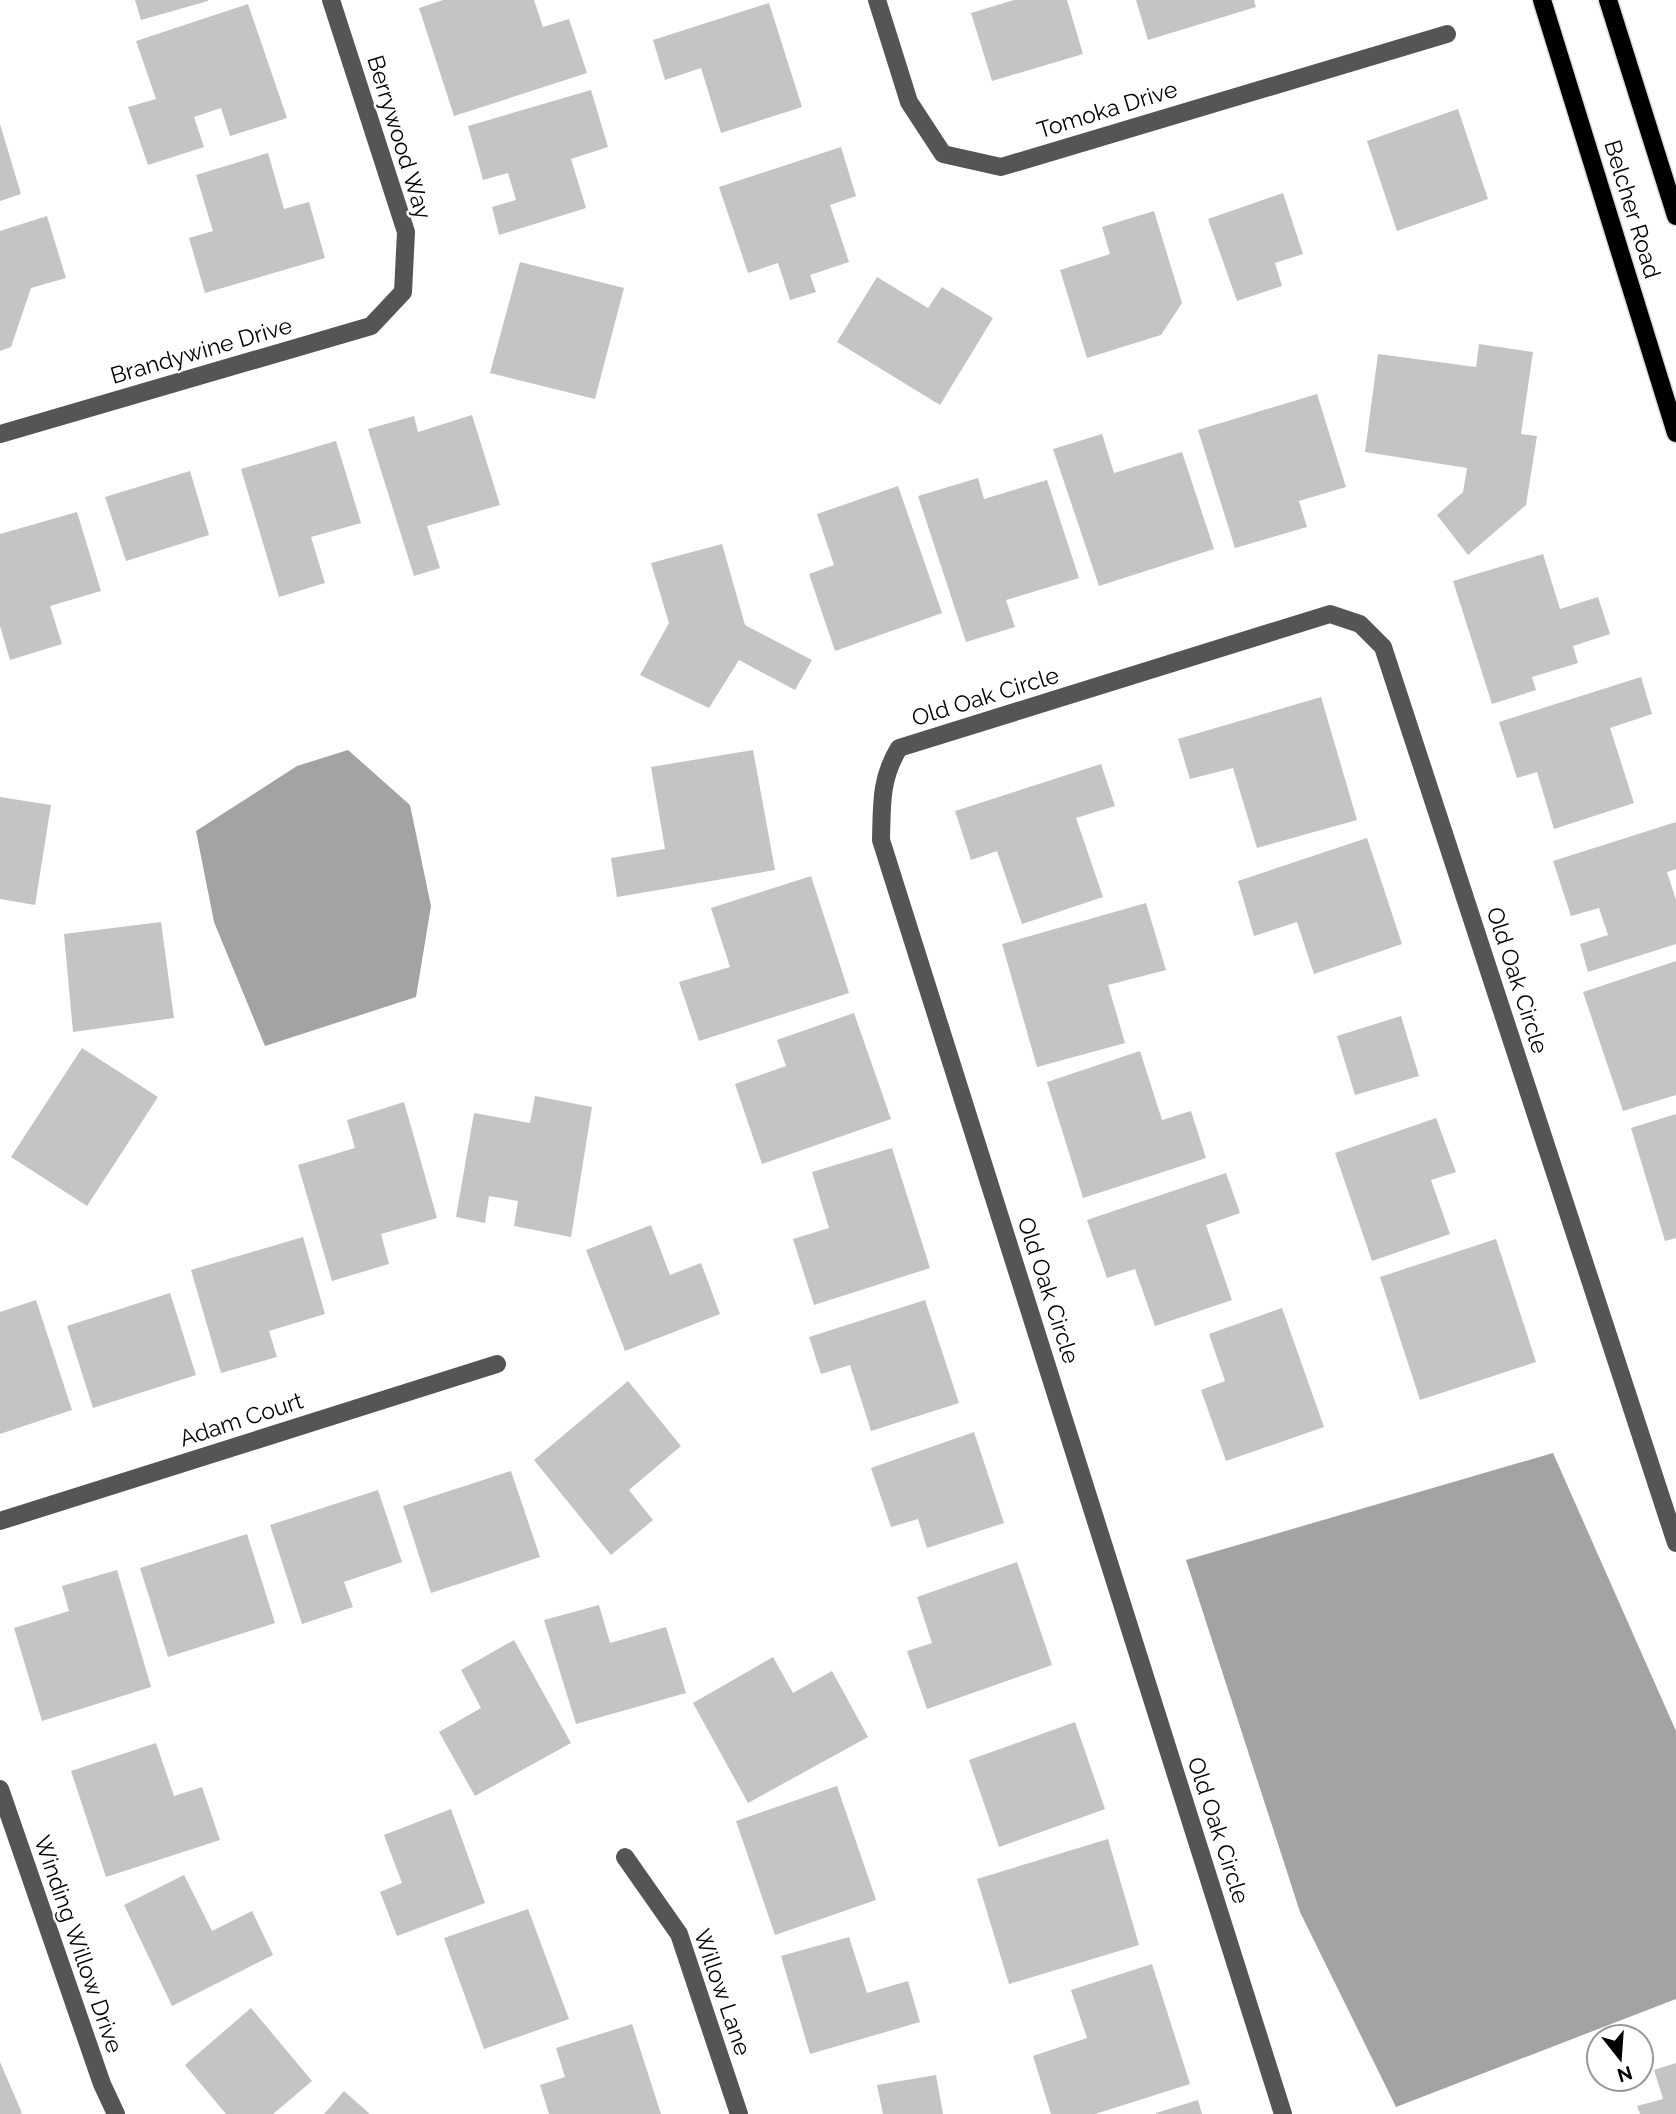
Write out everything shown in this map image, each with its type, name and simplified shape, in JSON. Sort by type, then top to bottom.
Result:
[{"type":"main road","name":"Belcher Road","points":[[1542,0],[1676,433]]},
{"type":"main road","name":"Belcher Road","points":[[1608,0],[1676,216]]},
{"type":"street","name":"Berrywood Way","points":[[331,0],[406,232],[403,292]]},
{"type":"street","name":"Tomoka Drive","points":[[877,0],[909,102],[943,154],[1001,167],[1447,34]]},
{"type":"street","name":"Brandywine Drive","points":[[0,433],[371,326],[403,292]]},
{"type":"street","name":"Old Oak Circle","points":[[1283,2114],[881,840],[883,787],[889,765],[899,748],[1330,614],[1360,624],[1383,646],[1676,1543]]},
{"type":"street","name":"Adam Court","points":[[0,1521],[497,1364]]},
{"type":"street","name":"Winding Willow Drive","points":[[0,1789],[97,2072],[116,2114]]},
{"type":"street","name":"Willow Lane","points":[[625,1857],[680,1934],[739,2114]]},
{"type":"shaded area","points":[[348,750],[410,805],[431,906],[416,997],[265,1046],[214,922],[196,831],[297,766]]},
{"type":"shaded area","points":[[1553,1453],[1676,1731],[1676,1999],[1614,2023],[1585,2023],[1585,2034],[1396,2107],[1300,1912],[1186,1560]]},
{"type":"building","points":[[135,0],[208,0],[208,1],[141,20]]},
{"type":"building","points":[[443,0],[534,0],[543,27],[569,19],[587,73],[454,116],[419,8]]},
{"type":"building","points":[[1014,0],[1067,0],[1083,54],[992,81],[971,13]]},
{"type":"building","points":[[1136,0],[1254,0],[1256,7],[1148,40]]},
{"type":"building","points":[[769,3],[802,107],[721,133],[701,68],[665,80],[653,40]]},
{"type":"building","points":[[248,4],[287,118],[230,136],[221,108],[194,117],[204,147],[148,165],[128,107],[156,99],[136,41]]},
{"type":"building","points":[[591,90],[608,147],[571,159],[586,208],[499,235],[492,207],[516,200],[508,173],[483,180],[468,126]]},
{"type":"building","points":[[1458,109],[1488,199],[1397,231],[1367,141]]},
{"type":"building","points":[[0,124],[21,194],[0,201]]},
{"type":"building","points":[[841,147],[856,196],[830,205],[849,262],[810,275],[816,292],[790,300],[778,263],[748,273],[719,187]]},
{"type":"building","points":[[268,153],[284,209],[309,202],[325,258],[205,293],[189,238],[213,231],[196,175]]},
{"type":"building","points":[[1283,193],[1303,254],[1275,263],[1282,286],[1237,301],[1208,219]]},
{"type":"building","points":[[1154,211],[1182,303],[1161,335],[1087,358],[1060,270],[1110,254],[1102,227]]},
{"type":"building","points":[[47,216],[66,278],[31,288],[11,347],[0,351],[0,231]]},
{"type":"building","points":[[520,262],[624,288],[595,399],[490,373]]},
{"type":"building","points":[[877,277],[928,308],[942,287],[993,318],[940,405],[837,342]]},
{"type":"building","points":[[1479,344],[1533,352],[1521,434],[1537,436],[1526,505],[1468,555],[1437,515],[1463,492],[1467,468],[1365,452],[1378,354],[1476,367]]},
{"type":"building","points":[[1317,394],[1346,487],[1299,501],[1307,527],[1235,548],[1198,430]]},
{"type":"building","points":[[472,415],[500,505],[427,526],[440,568],[414,576],[368,429],[414,416],[418,432]]},
{"type":"building","points":[[1102,434],[1114,473],[1182,452],[1214,549],[1099,586],[1053,449]]},
{"type":"building","points":[[336,441],[361,523],[311,537],[325,583],[279,597],[241,469]]},
{"type":"building","points":[[190,471],[209,535],[126,561],[105,497]]},
{"type":"building","points":[[978,478],[984,499],[1047,480],[1079,578],[1006,600],[1015,627],[966,642],[918,496]]},
{"type":"building","points":[[898,486],[942,613],[835,651],[809,574],[834,565],[817,514]]},
{"type":"building","points":[[77,512],[101,591],[50,606],[62,644],[10,660],[0,626],[0,534]]},
{"type":"building","points":[[722,544],[745,625],[812,660],[795,690],[739,660],[709,708],[640,675],[669,623],[651,563]]},
{"type":"building","points":[[1543,554],[1560,609],[1598,597],[1610,634],[1573,646],[1578,663],[1532,677],[1536,690],[1492,704],[1453,581]]},
{"type":"building","points":[[1641,677],[1652,714],[1610,728],[1634,803],[1554,829],[1537,772],[1517,778],[1499,722]]},
{"type":"building","points":[[1321,697],[1357,820],[1257,848],[1233,768],[1190,779],[1178,739]]},
{"type":"building","points":[[753,750],[775,870],[617,897],[611,858],[665,849],[651,767]]},
{"type":"building","points":[[1101,764],[1115,806],[1076,818],[1103,897],[1022,924],[997,851],[971,860],[955,811]]},
{"type":"building","points":[[0,797],[51,805],[35,905],[0,899]]},
{"type":"building","points":[[1676,822],[1676,869],[1667,872],[1676,900],[1676,944],[1588,972],[1580,944],[1608,935],[1599,908],[1571,916],[1553,861]]},
{"type":"building","points":[[1367,838],[1402,944],[1314,974],[1297,922],[1254,936],[1238,881]]},
{"type":"building","points":[[811,876],[849,993],[699,1041],[679,982],[730,967],[711,908]]},
{"type":"building","points":[[1146,903],[1166,970],[1108,985],[1125,1043],[1037,1067],[1002,944]]},
{"type":"building","points":[[161,922],[174,1018],[73,1032],[64,934]]},
{"type":"building","points":[[1676,961],[1676,1095],[1623,1111],[1583,992]]},
{"type":"building","points":[[854,1013],[891,1119],[762,1164],[735,1084],[786,1066],[777,1040]]},
{"type":"building","points":[[1401,1016],[1419,1076],[1355,1095],[1337,1036]]},
{"type":"building","points":[[82,1048],[158,1097],[87,1206],[11,1157]]},
{"type":"building","points":[[1140,1051],[1162,1120],[1191,1111],[1206,1158],[1083,1198],[1047,1082]]},
{"type":"building","points":[[535,1096],[592,1107],[571,1237],[514,1226],[518,1201],[489,1196],[485,1223],[456,1217],[474,1113],[530,1123]]},
{"type":"building","points":[[404,1102],[437,1218],[381,1234],[389,1264],[332,1281],[298,1165],[355,1148],[347,1120]]},
{"type":"building","points":[[1676,1114],[1676,1238],[1665,1241],[1631,1128]]},
{"type":"building","points":[[1436,1118],[1456,1172],[1431,1180],[1450,1234],[1372,1261],[1335,1153]]},
{"type":"building","points":[[892,1148],[930,1268],[814,1305],[793,1239],[829,1228],[812,1172]]},
{"type":"building","points":[[1226,1173],[1240,1213],[1206,1225],[1232,1300],[1155,1326],[1135,1269],[1107,1278],[1087,1220]]},
{"type":"building","points":[[651,1225],[670,1275],[701,1263],[720,1314],[625,1351],[586,1250]]},
{"type":"building","points":[[303,1237],[325,1314],[269,1331],[277,1357],[221,1373],[191,1270]]},
{"type":"building","points":[[1496,1239],[1536,1362],[1420,1400],[1380,1277]]},
{"type":"building","points":[[170,1293],[196,1375],[93,1408],[67,1326]]},
{"type":"building","points":[[36,1300],[72,1410],[0,1434],[0,1312]]},
{"type":"building","points":[[925,1300],[959,1403],[871,1431],[850,1365],[821,1374],[809,1337]]},
{"type":"building","points":[[1282,1308],[1324,1427],[1226,1461],[1201,1390],[1225,1381],[1209,1334]]},
{"type":"building","points":[[628,1381],[681,1446],[629,1490],[653,1520],[611,1555],[534,1460]]},
{"type":"building","points":[[974,1432],[1004,1523],[927,1548],[918,1519],[891,1527],[871,1468]]},
{"type":"building","points":[[511,1471],[540,1557],[431,1593],[403,1506]]},
{"type":"building","points":[[378,1490],[402,1562],[344,1582],[353,1607],[302,1624],[270,1525]]},
{"type":"building","points":[[247,1534],[275,1623],[168,1657],[140,1568]]},
{"type":"building","points":[[1017,1562],[1052,1665],[927,1709],[907,1651],[932,1643],[917,1597]]},
{"type":"building","points":[[117,1570],[151,1687],[42,1721],[14,1628],[69,1611],[62,1586]]},
{"type":"building","points":[[599,1605],[610,1643],[666,1627],[686,1693],[576,1724],[544,1620]]},
{"type":"building","points":[[514,1640],[571,1743],[475,1796],[439,1732],[481,1708],[461,1670]]},
{"type":"building","points":[[773,1657],[793,1693],[832,1671],[868,1737],[748,1803],[693,1703]]},
{"type":"building","points":[[1075,1722],[1105,1809],[999,1847],[969,1760]]},
{"type":"building","points":[[156,1743],[174,1796],[202,1787],[220,1840],[106,1877],[71,1771]]},
{"type":"building","points":[[837,1786],[876,1900],[775,1935],[736,1821]]},
{"type":"building","points":[[451,1809],[485,1903],[397,1936],[380,1892],[402,1883],[384,1835]]},
{"type":"building","points":[[1108,1839],[1139,1945],[1009,1984],[977,1879]]},
{"type":"building","points":[[184,1875],[212,1931],[252,1911],[273,1955],[172,2006],[124,1905]]},
{"type":"building","points":[[528,1909],[569,2019],[484,2049],[444,1938]]},
{"type":"building","points":[[849,1937],[867,1993],[908,1981],[920,2022],[810,2054],[781,1956]]},
{"type":"building","points":[[1152,1964],[1190,2084],[1095,2114],[1051,2114],[1033,2056],[1087,2038],[1071,1990]]},
{"type":"building","points":[[251,2008],[312,2081],[273,2114],[226,2114],[185,2065]]},
{"type":"building","points":[[632,2024],[661,2114],[549,2114],[540,2085],[565,2077],[556,2048]]},
{"type":"building","points":[[0,2062],[22,2113],[20,2114],[0,2114]]},
{"type":"building","points":[[1676,2063],[1676,2114],[1640,2114],[1637,2106],[1663,2099],[1655,2070]]},
{"type":"building","points":[[936,2075],[943,2114],[883,2114],[877,2085]]},
{"type":"building","points":[[344,2091],[370,2114],[324,2114]]},
{"type":"building","points":[[1198,2100],[1202,2114],[1156,2114],[1156,2113]]}]
